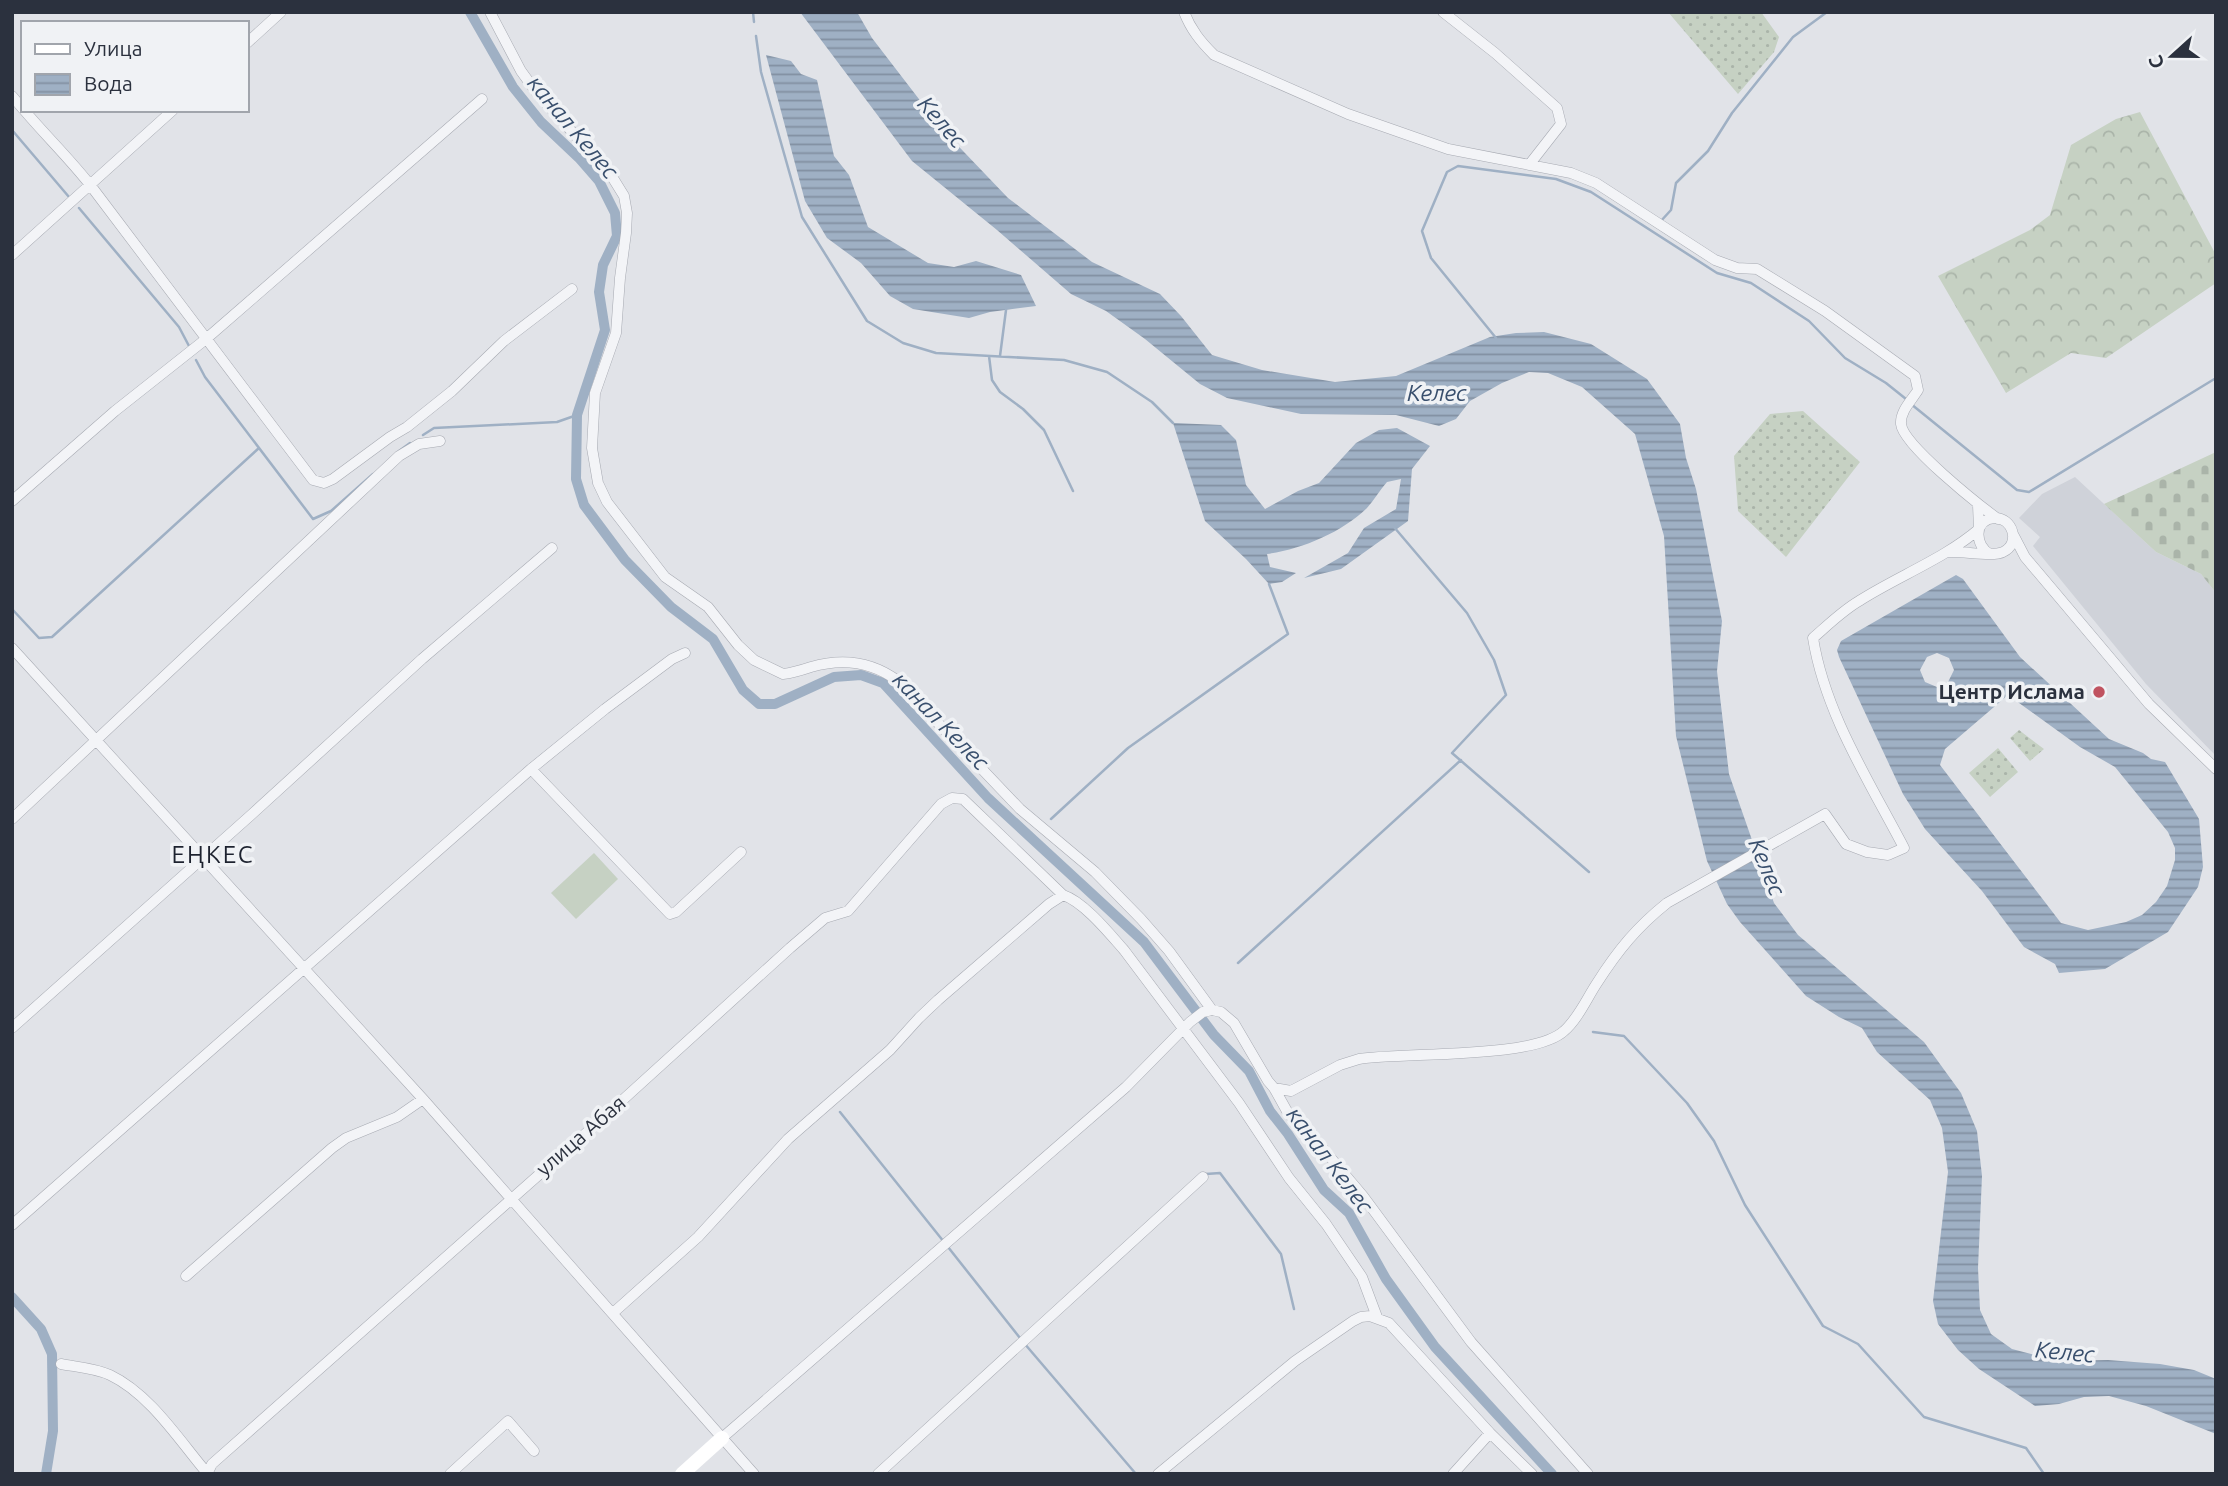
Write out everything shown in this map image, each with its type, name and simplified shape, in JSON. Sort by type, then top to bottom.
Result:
[{"type":"main road","points":[[682,1474],[722,1438]]},
{"type":"street","points":[[248,42],[281,12]]},
{"type":"street","points":[[490,12],[508,50],[529,82],[611,175],[624,196],[626,233],[617,334],[595,393],[592,430],[594,467],[607,502],[665,577],[708,607],[738,645],[754,660],[783,674],[837,661],[850,662],[880,669],[898,681],[1020,808],[1096,872],[1141,919],[1176,960],[1208,1011]]},
{"type":"street","points":[[1184,12],[1202,44],[1214,55],[1348,114],[1448,149],[1571,173],[1596,183],[1715,260],[1737,268],[1757,269],[1825,311],[1915,376],[1918,390],[1903,414],[1901,426],[1908,441],[1978,505],[2008,524],[2025,557],[2149,704],[2216,769]]},
{"type":"street","points":[[1443,12],[1495,53],[1557,108],[1561,124],[1529,165]]},
{"type":"street","points":[[12,501],[114,411],[206,339],[482,99]]},
{"type":"street","points":[[26,112],[91,186],[317,483],[342,474],[390,437],[407,428],[452,391],[503,341],[572,289]]},
{"type":"street","points":[[12,255],[171,112]]},
{"type":"street","points":[[407,428],[419,444]]},
{"type":"street","points":[[12,819],[399,456],[419,444],[440,440]]},
{"type":"street","points":[[1978,505],[1980,546],[1993,554],[2007,550],[2013,534]]},
{"type":"street","points":[[1274,1088],[1291,1091],[1340,1065],[1359,1059],[1483,1051],[1540,1043],[1557,1037],[1571,1025],[1629,936],[1642,922],[1667,903],[1825,814],[1846,844],[1867,852],[1888,855],[1904,848],[1847,737],[1821,678],[1813,638],[1860,600],[1948,552],[1987,520],[1998,519]]},
{"type":"street","points":[[12,1028],[448,636],[552,548]]},
{"type":"street","points":[[1948,552],[2017,554],[2025,557]]},
{"type":"street","points":[[12,648],[424,1099],[754,1474]]},
{"type":"street","points":[[12,1225],[531,769],[605,709],[685,653]]},
{"type":"street","points":[[531,769],[670,914],[676,912],[741,852]]},
{"type":"street","name":"улица Абая","points":[[61,1364],[94,1370],[124,1384],[145,1400],[207,1473],[212,1464],[825,918],[848,911],[941,804],[949,799],[963,799],[1063,895]]},
{"type":"street","points":[[613,1313],[698,1237],[788,1139],[890,1050],[938,1000],[1049,904],[1063,895],[1104,927],[1186,1026],[1289,1178],[1326,1224],[1362,1277],[1377,1317]]},
{"type":"street","points":[[722,1438],[1126,1087],[1186,1026],[1208,1011],[1221,1012],[1234,1023],[1288,1113],[1319,1144],[1363,1196],[1471,1342],[1588,1474]]},
{"type":"street","points":[[186,1276],[332,1148],[346,1138],[397,1117],[424,1099]]},
{"type":"street","points":[[878,1474],[1203,1177]]},
{"type":"street","points":[[1158,1474],[1295,1361],[1356,1319],[1377,1317],[1389,1323],[1490,1433],[1532,1474]]},
{"type":"street","points":[[450,1474],[508,1421],[534,1451]]},
{"type":"street","points":[[1452,1474],[1490,1433]]},
{"type":"shaded area","points":[[2075,477],[2156,552],[2201,574],[2216,593],[2216,756],[2146,684],[2033,546],[2040,537],[2019,518],[2042,494]]},
{"type":"green space","points":[[1668,12],[1761,12],[1779,37],[1774,52],[1738,94]]},
{"type":"green space","points":[[2140,112],[2216,255],[2216,283],[2106,358],[2071,353],[2006,393],[1938,276],[2030,230],[2050,215],[2071,145],[2116,119]]},
{"type":"green space","points":[[1803,411],[1860,462],[1786,557],[1738,511],[1734,456],[1770,414]]},
{"type":"green space","points":[[2216,452],[2216,593],[2201,574],[2156,552],[2104,504]]},
{"type":"green space","points":[[2019,730],[2044,749],[2030,761],[2010,738]]},
{"type":"green space","points":[[1998,748],[2018,772],[1990,797],[1969,773]]},
{"type":"green space","points":[[594,853],[618,879],[576,919],[551,893]]},
{"type":"water","name":"Келес","points":[[800,12],[857,12],[872,38],[942,129],[1008,198],[1092,262],[1160,294],[1212,355],[1262,370],[1335,382],[1396,376],[1490,337],[1544,332],[1591,344],[1647,379],[1680,424],[1686,458],[1696,489],[1722,621],[1717,671],[1729,774],[1774,903],[1798,935],[1924,1042],[1961,1093],[1977,1131],[1982,1176],[1978,1268],[1980,1310],[1991,1334],[2012,1349],[2057,1361],[2108,1360],[2160,1364],[2194,1370],[2216,1379],[2216,1434],[2146,1406],[2109,1396],[2084,1397],[2059,1404],[2035,1406],[1979,1369],[1958,1350],[1938,1324],[1933,1301],[1948,1172],[1942,1128],[1930,1100],[1877,1052],[1862,1028],[1806,996],[1740,922],[1727,904],[1707,861],[1676,736],[1664,536],[1635,434],[1582,387],[1548,373],[1529,372],[1502,383],[1470,401],[1456,419],[1439,426],[1396,415],[1301,414],[1227,398],[1200,384],[1106,311],[1071,294],[912,161]]},
{"type":"water","points":[[766,55],[791,61],[801,74],[817,80],[834,156],[849,175],[868,227],[928,263],[954,267],[976,261],[1021,275],[1036,306],[990,312],[969,318],[913,309],[890,296],[861,263],[827,238],[805,201]]},
{"type":"water","points":[[1173,423],[1221,425],[1236,440],[1246,485],[1265,509],[1319,483],[1356,443],[1379,430],[1397,428],[1430,446],[1412,469],[1408,521],[1341,569],[1304,578],[1348,553],[1364,528],[1396,509],[1401,479],[1387,482],[1367,508],[1345,525],[1307,544],[1267,554],[1270,567],[1296,573],[1282,582],[1269,584],[1205,521]]},
{"type":"water","points":[[1956,575],[1963,579],[2020,657],[2109,739],[2151,759],[2165,762],[2199,819],[2203,867],[2198,887],[2168,932],[2105,969],[2059,973],[2055,964],[2024,947],[1982,891],[1925,829],[1903,794],[1839,657],[1837,650],[1841,641]],"holes":[[[1937,653],[1949,658],[1954,670],[1948,682],[1937,687],[1925,682],[1920,670],[1927,657]],[[2008,695],[2080,747],[2115,767],[2168,832],[2175,848],[2175,860],[2167,886],[2156,902],[2142,915],[2126,922],[2088,930],[2061,923],[1940,765],[1945,749]]]},
{"type":"waterway","name":"канал Келес","points":[[470,12],[513,87],[541,122],[599,181],[615,213],[617,236],[603,265],[599,292],[605,330],[577,415],[576,479],[584,505],[625,560],[671,607],[713,639],[743,690],[759,704],[775,704],[834,677],[861,675],[883,683],[988,798],[1144,942],[1214,1035],[1249,1071],[1270,1111],[1324,1190],[1349,1213],[1386,1279],[1435,1347],[1552,1474]]},
{"type":"waterway","points":[[753,12],[754,22]]},
{"type":"waterway","points":[[1660,222],[1671,210],[1676,183],[1708,151],[1732,113],[1793,37],[1827,12]]},
{"type":"waterway","points":[[756,36],[761,72],[802,217],[867,321],[903,343],[936,353],[1064,360],[1107,372],[1152,402],[1173,423]]},
{"type":"waterway","points":[[12,130],[69,197]]},
{"type":"waterway","points":[[1496,338],[1431,258],[1422,231],[1447,172],[1458,166],[1556,179],[1591,192],[1717,273],[1751,283],[1809,321],[1845,358],[1886,383],[1906,399]]},
{"type":"waterway","points":[[79,208],[179,327],[189,346]]},
{"type":"waterway","points":[[1000,356],[1006,310]]},
{"type":"waterway","points":[[989,356],[992,380],[1000,392],[1023,409],[1044,430],[1073,491]]},
{"type":"waterway","points":[[196,360],[205,377],[313,519],[331,511],[373,474]]},
{"type":"waterway","points":[[1911,404],[2017,490],[2029,492],[2216,378]]},
{"type":"waterway","points":[[423,435],[434,428],[557,422],[577,415]]},
{"type":"waterway","points":[[399,451],[410,443]]},
{"type":"waterway","points":[[12,609],[39,638],[52,637],[259,448]]},
{"type":"waterway","points":[[1394,527],[1467,613],[1494,660],[1506,695],[1452,753],[1589,872]]},
{"type":"waterway","points":[[1051,819],[1128,748],[1288,634],[1269,584]]},
{"type":"waterway","points":[[1238,963],[1461,760]]},
{"type":"waterway","points":[[1593,1032],[1624,1036],[1687,1103],[1714,1141],[1745,1205],[1823,1326],[1858,1344],[1924,1417],[2026,1448],[2044,1474]]},
{"type":"waterway","points":[[840,1112],[944,1242]]},
{"type":"waterway","points":[[1206,1174],[1220,1173],[1281,1254],[1294,1309]]},
{"type":"waterway","points":[[948,1247],[1020,1338]]},
{"type":"waterway","points":[[12,1297],[41,1329],[52,1354],[53,1431],[46,1474]]},
{"type":"waterway","points":[[1024,1343],[1136,1474]]},
{"type":"place","name":"Центр Ислама","points":[[2099,692]]},
{"type":"district","name":"ЕҢКЕС","points":[[213,855]]}]
